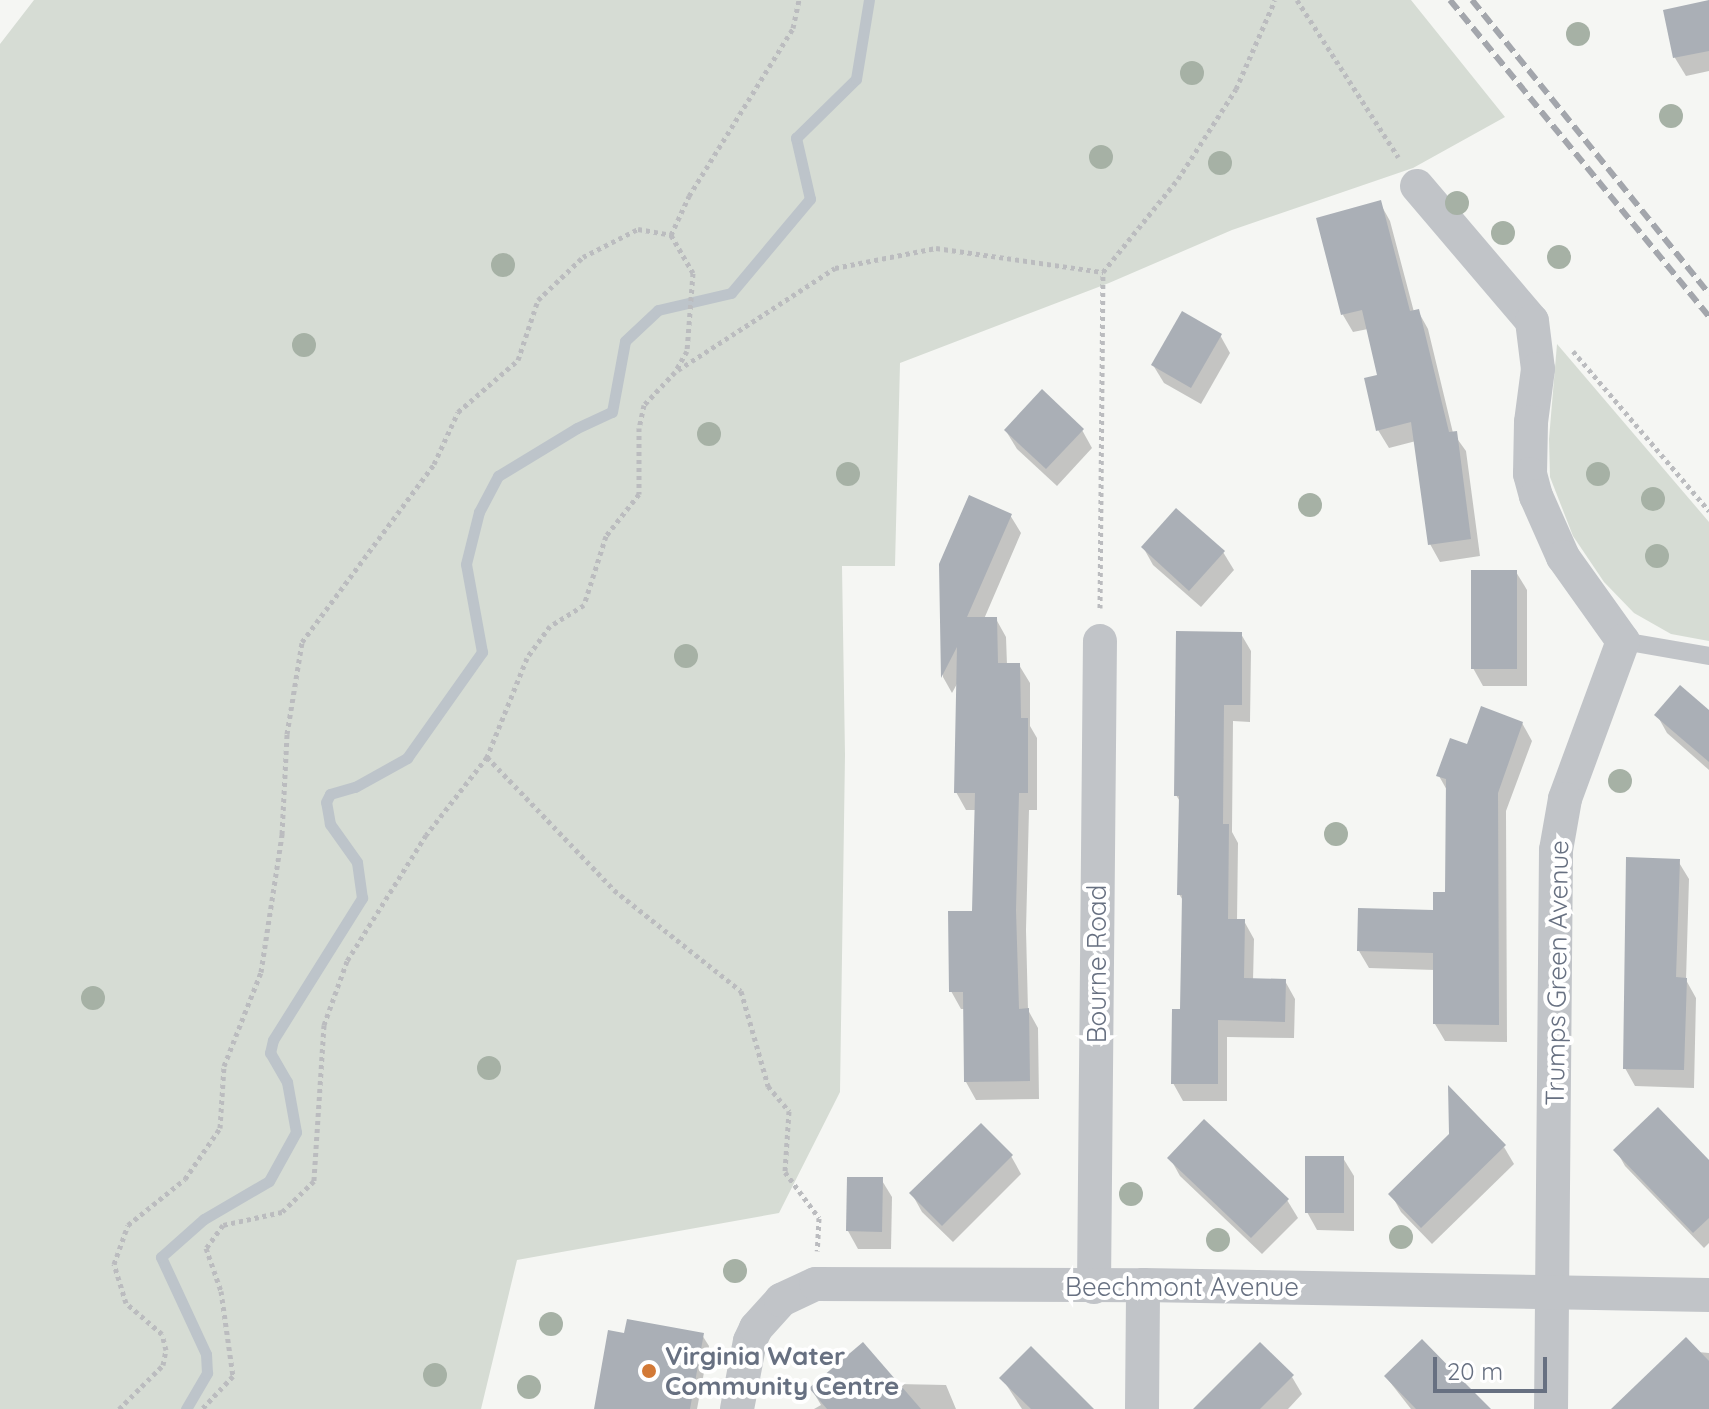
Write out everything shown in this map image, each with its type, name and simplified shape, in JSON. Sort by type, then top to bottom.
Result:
[{"type":"street","points":[[1417,186],[1532,321],[1538,369],[1531,422],[1530,474],[1536,496],[1563,557],[1623,641]]},
{"type":"street","name":"Bourne Road","points":[[1094,1287],[1100,641]]},
{"type":"street","name":"Trumps Green Avenue","points":[[1551,1409],[1556,850],[1565,799],[1623,641]]},
{"type":"street","name":"Beechmont Avenue","points":[[737,1409],[746,1356],[756,1328],[781,1300],[816,1284],[1143,1285],[1709,1295]]},
{"type":"street","points":[[1142,1409],[1143,1285]]},
{"type":"lane","points":[[1623,641],[1709,656]]},
{"type":"path","points":[[671,235],[689,196],[793,28],[799,0]]},
{"type":"path","points":[[1100,641],[1103,272],[1178,179],[1236,89],[1275,0]]},
{"type":"path","points":[[119,1409],[163,1365],[166,1350],[162,1334],[126,1303],[114,1264],[128,1225],[185,1179],[220,1128],[224,1066],[261,972],[282,834],[287,734],[302,642],[434,464],[458,412],[518,360],[538,300],[583,257],[638,229],[671,235],[693,273],[687,351],[675,372],[644,405],[639,428],[639,494],[606,536],[584,605],[550,626],[527,658],[487,757],[426,835],[347,961],[324,1025],[314,1181],[282,1212],[223,1225],[206,1248],[221,1291],[233,1376],[202,1409]]},
{"type":"path","points":[[675,372],[835,268],[936,248],[1103,272]]},
{"type":"path","points":[[487,757],[614,890],[741,991],[768,1086],[789,1111],[785,1172],[819,1218],[816,1284]]},
{"type":"shaded area","points":[[34,0],[1411,0],[1505,117],[1413,168],[1232,230],[1109,283],[900,363],[895,566],[842,566],[845,755],[840,1092],[779,1213],[517,1260],[481,1409],[0,1409],[0,44]]},
{"type":"shaded area","points":[[1557,344],[1709,522],[1709,641],[1671,634],[1634,613],[1604,582],[1573,536],[1550,477],[1549,439]]},
{"type":"building","points":[[1709,0],[1709,51],[1673,58],[1663,10]]},
{"type":"building","points":[[1381,200],[1410,311],[1419,309],[1449,432],[1457,431],[1471,539],[1428,545],[1411,422],[1376,431],[1364,378],[1377,375],[1362,310],[1341,315],[1316,218]]},
{"type":"building","points":[[1182,311],[1222,334],[1191,388],[1151,365]]},
{"type":"building","points":[[1042,389],[1084,429],[1046,469],[1004,430]]},
{"type":"building","points":[[969,495],[1012,514],[967,617],[997,617],[998,663],[1020,663],[1021,718],[1028,718],[1028,793],[1019,793],[1016,910],[1019,1009],[1029,1008],[1030,1081],[964,1082],[963,992],[949,992],[948,911],[972,911],[975,793],[954,793],[957,647],[941,678],[939,564]]},
{"type":"building","points":[[1176,508],[1225,551],[1189,591],[1141,547]]},
{"type":"building","points":[[1471,570],[1517,570],[1517,669],[1471,669]]},
{"type":"building","points":[[1176,631],[1242,632],[1242,705],[1224,705],[1223,824],[1229,824],[1228,919],[1245,919],[1244,978],[1286,979],[1285,1022],[1218,1020],[1218,1084],[1171,1084],[1172,1009],[1180,1009],[1182,895],[1177,895],[1179,796],[1174,796]]},
{"type":"building","points":[[1680,685],[1709,710],[1709,762],[1654,715]]},
{"type":"building","points":[[1481,706],[1523,722],[1498,793],[1499,1025],[1433,1024],[1433,953],[1357,951],[1358,908],[1433,910],[1433,892],[1445,892],[1446,779],[1436,776],[1450,738],[1467,744]]},
{"type":"building","points":[[1626,857],[1680,859],[1676,977],[1687,978],[1684,1070],[1623,1069]]},
{"type":"building","points":[[1448,1085],[1506,1145],[1421,1228],[1388,1194],[1449,1134]]},
{"type":"building","points":[[1658,1107],[1709,1160],[1709,1218],[1693,1233],[1613,1150]]},
{"type":"building","points":[[1204,1119],[1289,1199],[1251,1238],[1167,1158]]},
{"type":"building","points":[[981,1123],[1013,1155],[942,1226],[909,1193]]},
{"type":"building","points":[[1305,1156],[1344,1156],[1344,1213],[1305,1213]]},
{"type":"building","points":[[847,1177],[883,1177],[882,1232],[846,1231]]},
{"type":"building","name":"Virginia Water Community Centre","points":[[627,1319],[704,1333],[690,1409],[594,1409],[608,1330],[624,1333]]},
{"type":"building","points":[[1686,1337],[1709,1361],[1709,1409],[1611,1409]]},
{"type":"building","points":[[1422,1339],[1491,1409],[1416,1409],[1384,1376]]},
{"type":"building","points":[[863,1342],[921,1409],[827,1409],[809,1388]]},
{"type":"building","points":[[1260,1342],[1294,1375],[1260,1409],[1193,1409]]},
{"type":"building","points":[[1031,1346],[1094,1409],[1031,1409],[999,1378]]},
{"type":"waterway","points":[[186,1409],[207,1373],[206,1354],[161,1257],[204,1219],[269,1181],[296,1132],[287,1082],[270,1053],[273,1040],[362,898],[357,862],[330,824],[326,802],[330,794],[355,787],[407,758],[482,652],[466,564],[479,512],[498,476],[577,428],[612,412],[625,341],[658,310],[731,293],[810,199],[796,138],[856,79],[869,0]]},
{"type":"railway","points":[[1450,0],[1709,317]]},
{"type":"railway","points":[[1472,0],[1709,294]]},
{"type":"place","name":"Virginia Water Community Centre","points":[[649,1371]]}]
